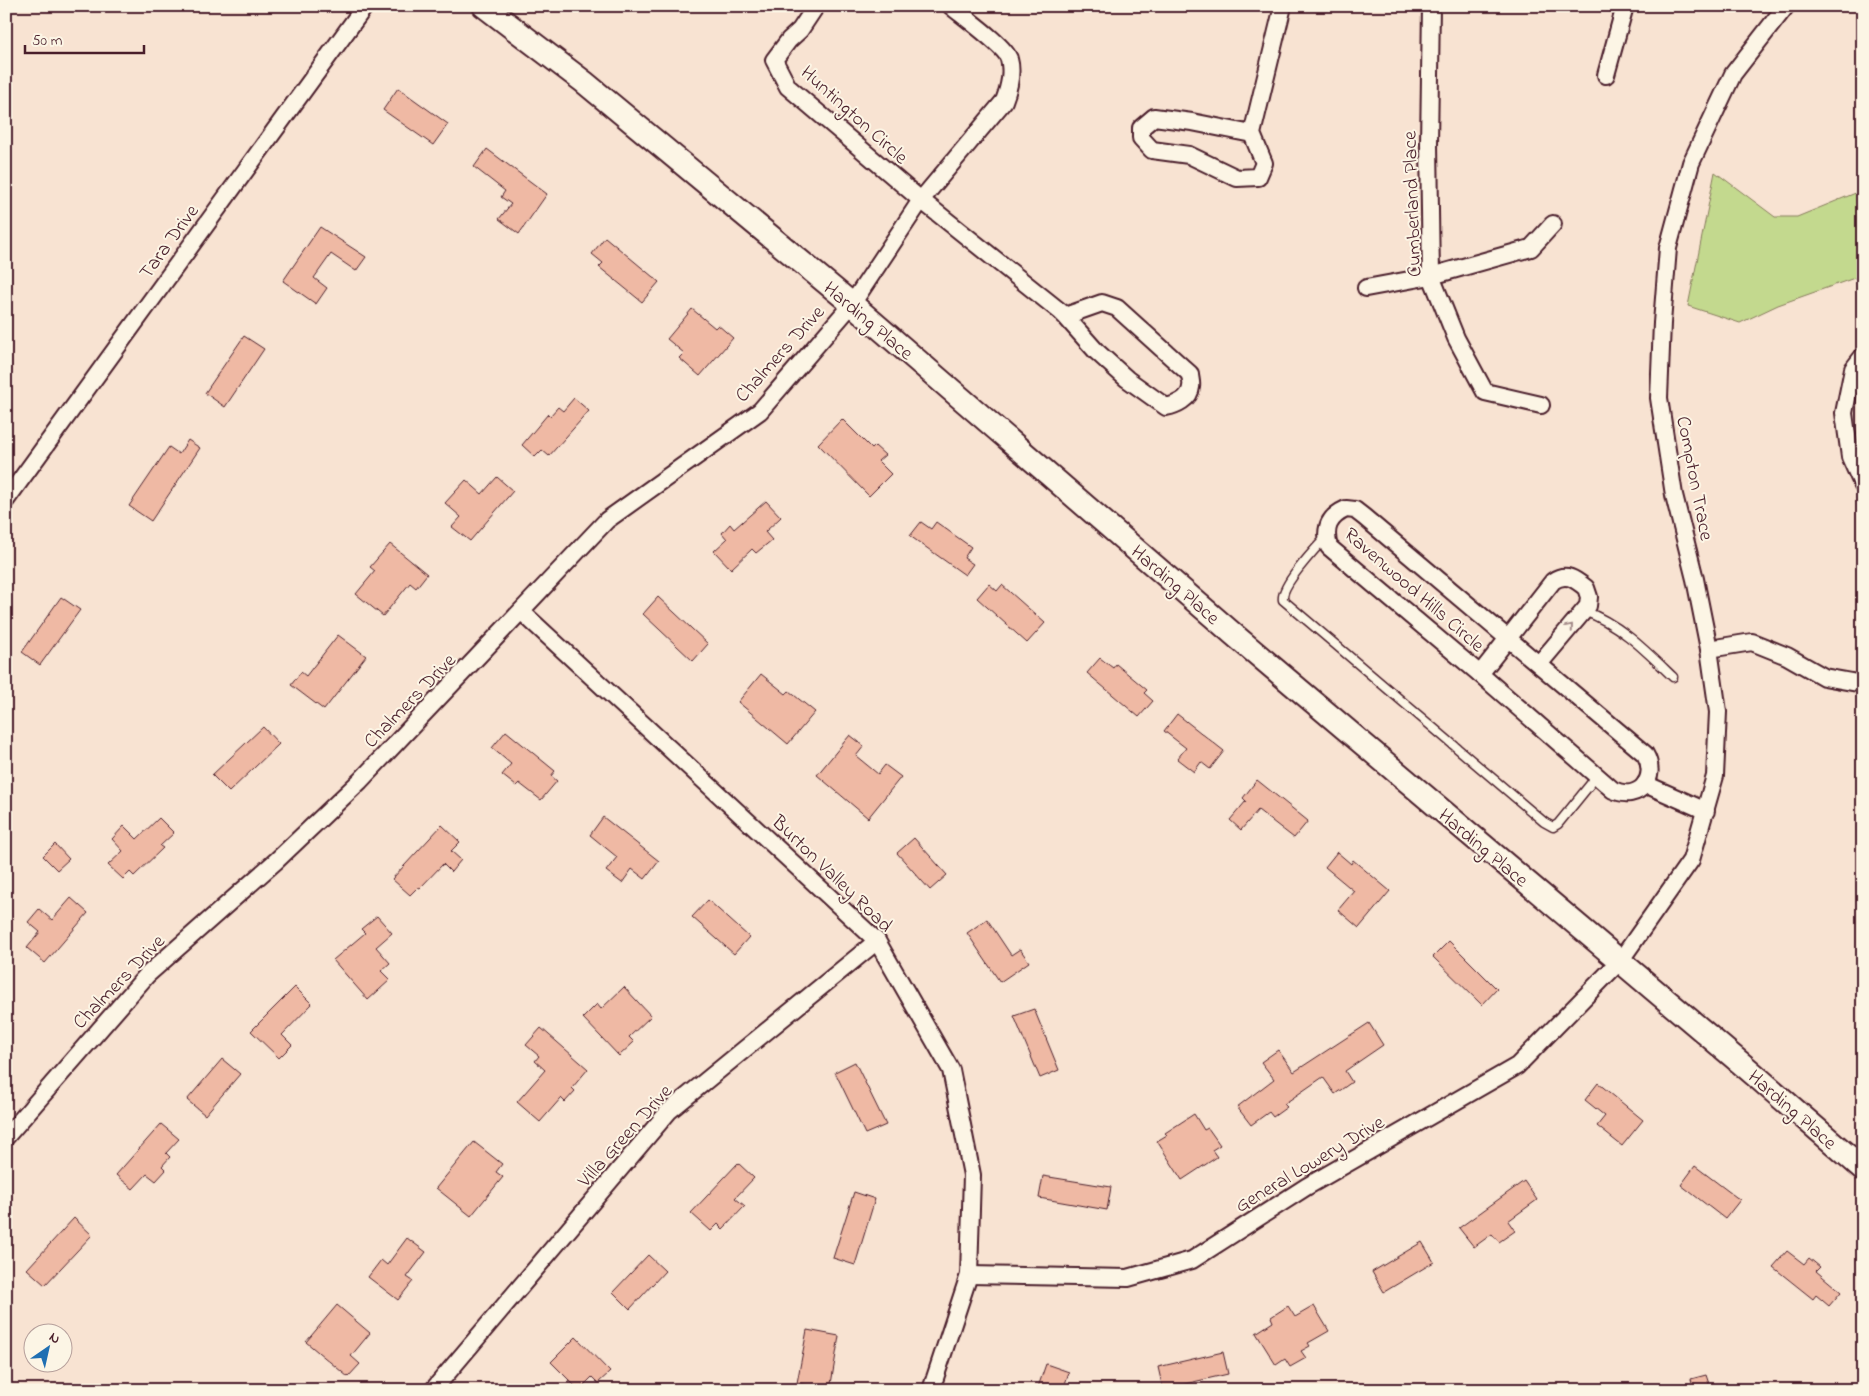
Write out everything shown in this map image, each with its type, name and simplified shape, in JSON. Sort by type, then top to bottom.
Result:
[{"type":"main road","name":"Harding Place","points":[[484,6],[599,94],[852,304],[1239,639],[1863,1169]]},
{"type":"street","name":"Tara Drive","points":[[6,500],[365,6]]},
{"type":"street","name":"Huntington Circle","points":[[816,6],[800,30],[789,40],[774,60],[788,87],[921,200],[1064,316],[1096,351],[1127,379],[1166,407],[1176,405],[1187,396],[1192,387],[1190,374],[1118,308],[1102,303],[1064,316]]},
{"type":"street","points":[[852,304],[921,200],[1004,101],[1011,81],[1009,58],[998,45],[951,6]]},
{"type":"street","points":[[1252,134],[1192,122],[1154,117],[1141,128],[1141,138],[1152,150],[1189,155],[1242,179],[1258,177],[1264,163],[1252,134],[1283,6]]},
{"type":"street","name":"Cumberland Place","points":[[1431,6],[1429,144],[1431,276],[1456,338],[1484,392],[1541,405]]},
{"type":"street","points":[[1606,75],[1625,6]]},
{"type":"street","name":"Compton Trace","points":[[1620,961],[1691,860],[1715,776],[1718,712],[1709,649],[1696,579],[1674,495],[1659,398],[1668,248],[1691,163],[1733,74],[1786,6]]},
{"type":"street","points":[[1366,288],[1431,276],[1532,248],[1553,224]]},
{"type":"street","name":"Chalmers Drive","points":[[6,1137],[147,974],[276,861],[360,781],[607,520],[760,411],[852,304]]},
{"type":"street","points":[[1863,356],[1853,369],[1844,413],[1850,457],[1863,486]]},
{"type":"street","name":"Ravenwood Hills Circle","points":[[1346,509],[1355,510],[1508,638],[1645,754],[1649,761],[1650,776],[1646,784],[1639,791],[1621,794],[1613,790],[1480,674],[1329,547],[1326,529],[1329,523],[1338,512],[1346,509]]},
{"type":"street","points":[[1480,674],[1553,581],[1559,576],[1568,576],[1586,588],[1589,597],[1588,606],[1539,664]]},
{"type":"street","name":"Burton Valley Road","points":[[522,612],[877,941],[951,1070],[972,1175],[969,1275],[931,1390]]},
{"type":"street","points":[[1709,649],[1752,642],[1786,656],[1824,677],[1863,684]]},
{"type":"street","points":[[1646,784],[1706,811]]},
{"type":"street","name":"Villa Green Drive","points":[[433,1390],[669,1111],[877,941]]},
{"type":"street","name":"General Lowery Drive","points":[[969,1275],[1128,1278],[1192,1260],[1306,1187],[1517,1066],[1620,961]]},
{"type":"lane","points":[[1326,537],[1285,589],[1282,595],[1283,600],[1544,822],[1553,827],[1558,824],[1598,776]]},
{"type":"lane","points":[[1584,611],[1607,621],[1640,645],[1673,676]]},
{"type":"green space","points":[[1715,172],[1775,217],[1797,217],[1863,190],[1863,275],[1778,305],[1740,323],[1688,306]]},
{"type":"building","points":[[398,88],[448,124],[433,145],[383,110]]},
{"type":"building","points":[[487,149],[547,194],[519,234],[499,219],[511,204],[501,197],[505,191],[474,167]]},
{"type":"building","points":[[320,227],[366,257],[356,271],[331,254],[314,278],[327,288],[316,304],[283,281]]},
{"type":"building","points":[[605,237],[659,282],[642,302],[599,267],[603,263],[592,254]]},
{"type":"building","points":[[692,309],[715,328],[718,325],[733,338],[700,376],[679,358],[684,353],[667,339]]},
{"type":"building","points":[[244,336],[264,349],[225,407],[205,393]]},
{"type":"building","points":[[574,398],[589,411],[549,456],[542,450],[535,457],[522,445],[548,414],[550,416],[558,407],[563,411]]},
{"type":"building","points":[[842,419],[872,449],[875,446],[885,455],[878,461],[891,474],[869,496],[818,444]]},
{"type":"building","points":[[188,440],[200,448],[151,521],[129,506],[169,447],[179,454]]},
{"type":"building","points":[[497,477],[513,491],[470,541],[452,527],[461,517],[445,503],[466,480],[482,494]]},
{"type":"building","points":[[766,501],[781,517],[765,532],[772,540],[756,553],[752,549],[731,569],[714,551],[727,539],[722,533],[730,524],[734,529]]},
{"type":"building","points":[[921,522],[931,529],[936,522],[971,547],[964,558],[973,564],[965,575],[910,536]]},
{"type":"building","points":[[390,544],[427,574],[416,588],[410,583],[383,616],[356,594],[375,571],[370,567]]},
{"type":"building","points":[[989,584],[997,591],[1002,585],[1045,623],[1027,643],[977,598]]},
{"type":"building","points":[[61,597],[80,610],[40,665],[22,652]]},
{"type":"building","points":[[658,597],[708,644],[693,661],[643,614]]},
{"type":"building","points":[[338,635],[366,656],[324,710],[291,685],[301,672],[306,676]]},
{"type":"building","points":[[1100,658],[1113,668],[1116,664],[1147,690],[1144,693],[1153,701],[1139,717],[1087,673]]},
{"type":"building","points":[[761,674],[786,694],[789,691],[815,712],[788,744],[738,702]]},
{"type":"building","points":[[1177,714],[1224,751],[1210,769],[1201,762],[1194,772],[1177,759],[1186,748],[1164,731]]},
{"type":"building","points":[[263,727],[279,744],[229,792],[212,775]]},
{"type":"building","points":[[506,731],[555,771],[551,776],[557,781],[541,800],[519,783],[516,786],[502,775],[511,764],[492,748]]},
{"type":"building","points":[[850,735],[864,746],[856,756],[878,774],[885,765],[901,777],[868,818],[817,775]]},
{"type":"building","points":[[1257,780],[1308,821],[1294,838],[1258,810],[1241,830],[1230,820],[1246,801],[1243,798]]},
{"type":"building","points":[[603,817],[659,861],[645,879],[632,869],[622,883],[606,871],[617,857],[590,835]]},
{"type":"building","points":[[159,818],[174,833],[160,846],[163,848],[134,876],[130,872],[123,879],[108,865],[123,851],[112,839],[124,826],[137,839]]},
{"type":"building","points":[[442,825],[460,842],[451,851],[461,860],[451,872],[443,864],[420,888],[418,887],[410,895],[392,879]]},
{"type":"building","points":[[914,838],[947,875],[930,890],[897,853]]},
{"type":"building","points":[[55,844],[69,859],[57,870],[43,856]]},
{"type":"building","points":[[1337,852],[1351,864],[1353,860],[1390,891],[1359,928],[1338,910],[1354,891],[1325,867]]},
{"type":"building","points":[[71,898],[88,913],[45,963],[27,948],[40,932],[28,922],[39,909],[52,920]]},
{"type":"building","points":[[708,900],[749,937],[734,954],[692,917]]},
{"type":"building","points":[[377,916],[392,933],[376,947],[390,963],[381,971],[390,980],[368,1000],[333,960],[365,933],[361,929]]},
{"type":"building","points":[[987,919],[1011,955],[1020,949],[1029,962],[1000,982],[967,933]]},
{"type":"building","points":[[1449,941],[1497,989],[1482,1005],[1433,957]]},
{"type":"building","points":[[295,987],[312,1004],[282,1035],[292,1045],[279,1058],[251,1031]]},
{"type":"building","points":[[624,987],[651,1016],[629,1037],[634,1042],[619,1056],[583,1018],[597,1004],[601,1009]]},
{"type":"building","points":[[1034,1009],[1059,1070],[1040,1078],[1014,1016]]},
{"type":"building","points":[[1369,1023],[1383,1045],[1345,1071],[1352,1082],[1335,1094],[1323,1077],[1284,1104],[1287,1107],[1273,1117],[1269,1112],[1251,1125],[1237,1107],[1274,1079],[1261,1062],[1278,1050],[1294,1072]]},
{"type":"building","points":[[541,1028],[588,1069],[572,1088],[575,1091],[565,1102],[561,1098],[540,1122],[517,1102],[545,1070],[535,1061],[539,1056],[526,1045]]},
{"type":"building","points":[[222,1059],[240,1074],[205,1115],[187,1100]]},
{"type":"building","points":[[855,1062],[886,1125],[865,1134],[835,1072]]},
{"type":"building","points":[[1598,1083],[1643,1120],[1622,1146],[1597,1126],[1605,1116],[1585,1100]]},
{"type":"building","points":[[1194,1114],[1204,1130],[1208,1128],[1220,1145],[1212,1150],[1217,1157],[1182,1180],[1157,1141],[1167,1135],[1165,1133]]},
{"type":"building","points":[[161,1124],[179,1139],[166,1153],[170,1157],[162,1166],[166,1170],[156,1181],[147,1174],[133,1189],[116,1175]]},
{"type":"building","points":[[474,1142],[502,1164],[496,1172],[503,1177],[471,1216],[436,1188]]},
{"type":"building","points":[[738,1163],[754,1178],[735,1198],[745,1206],[723,1229],[718,1224],[711,1231],[691,1213]]},
{"type":"building","points":[[1695,1166],[1740,1200],[1725,1219],[1681,1185]]},
{"type":"building","points":[[1043,1176],[1111,1187],[1107,1210],[1039,1198]]},
{"type":"building","points":[[1524,1181],[1537,1200],[1508,1221],[1515,1231],[1499,1242],[1492,1234],[1474,1247],[1459,1228]]},
{"type":"building","points":[[854,1192],[875,1199],[855,1265],[833,1258]]},
{"type":"building","points":[[74,1218],[92,1235],[45,1285],[27,1269]]},
{"type":"building","points":[[407,1238],[426,1252],[407,1277],[413,1281],[398,1300],[368,1277],[381,1260],[387,1265]]},
{"type":"building","points":[[1422,1242],[1434,1262],[1384,1292],[1372,1272]]},
{"type":"building","points":[[1787,1251],[1804,1264],[1809,1258],[1820,1267],[1816,1271],[1841,1292],[1829,1306],[1816,1295],[1813,1299],[1773,1267]]},
{"type":"building","points":[[648,1255],[665,1271],[630,1309],[613,1292]]},
{"type":"building","points":[[337,1305],[370,1333],[351,1356],[360,1364],[348,1377],[306,1342]]},
{"type":"building","points":[[1288,1306],[1295,1317],[1314,1306],[1329,1331],[1308,1343],[1310,1346],[1301,1351],[1306,1358],[1290,1367],[1285,1359],[1276,1365],[1256,1333],[1273,1322],[1271,1317]]},
{"type":"building","points":[[807,1330],[839,1336],[830,1390],[807,1390],[808,1385],[797,1383]]},
{"type":"building","points":[[576,1337],[610,1372],[598,1383],[592,1377],[579,1390],[551,1362]]},
{"type":"building","points":[[1223,1352],[1228,1374],[1163,1389],[1158,1367]]},
{"type":"building","points":[[1046,1364],[1069,1372],[1063,1390],[1037,1390]]},
{"type":"building","points":[[1706,1375],[1711,1390],[1694,1390],[1691,1379]]}]
